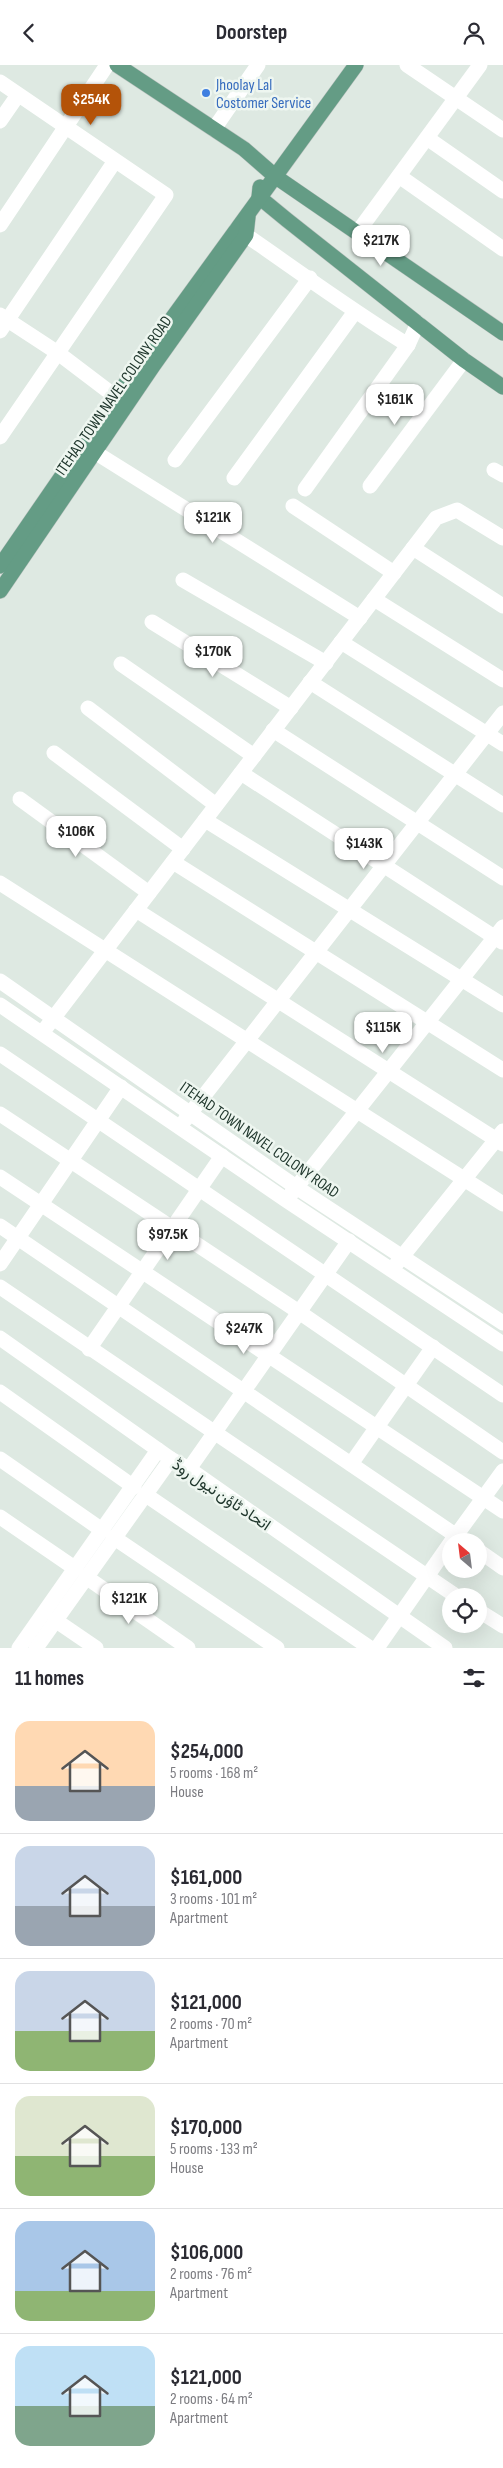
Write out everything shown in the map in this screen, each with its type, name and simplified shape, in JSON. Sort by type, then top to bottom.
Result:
[{"type":"main road","points":[[117,65],[244,149],[262,167],[276,177],[503,333]]},
{"type":"main road","name":"ITEHAD TOWN NAVEL COLONY ROAD","points":[[0,591],[5,564],[241,232],[259,197],[276,177],[356,65]]},
{"type":"main road","points":[[262,167],[259,197],[464,360],[503,387]]},
{"type":"main road","name":"ITEHAD TOWN NAVEL COLONY ROAD","points":[[89,448],[116,397],[241,232]]},
{"type":"street","points":[[0,225],[107,65]]},
{"type":"street","points":[[407,65],[503,130]]},
{"type":"street","points":[[357,233],[480,65]]},
{"type":"street","points":[[214,129],[250,68]]},
{"type":"street","points":[[0,82],[166,195],[0,437]]},
{"type":"street","points":[[0,121],[18,95]]},
{"type":"street","points":[[426,138],[503,191]]},
{"type":"street","points":[[115,161],[2,322],[58,353],[116,397]]},
{"type":"street","points":[[399,176],[503,249]]},
{"type":"street","points":[[241,232],[310,278],[354,313],[408,345]]},
{"type":"street","points":[[175,461],[310,278]]},
{"type":"street","points":[[234,478],[354,313]]},
{"type":"street","points":[[305,489],[408,345],[418,323]]},
{"type":"street","points":[[370,486],[464,360]]},
{"type":"street","points":[[89,448],[360,617]]},
{"type":"street","points":[[293,506],[394,573]]},
{"type":"street","points":[[42,1033],[436,518],[457,509],[503,538]]},
{"type":"street","points":[[413,548],[503,606]]},
{"type":"street","points":[[183,579],[326,663]]},
{"type":"street","points":[[374,599],[503,680]]},
{"type":"street","points":[[152,622],[291,708]]},
{"type":"street","points":[[341,642],[503,743]]},
{"type":"street","points":[[121,663],[254,756]]},
{"type":"street","points":[[310,682],[503,805]]},
{"type":"street","points":[[88,708],[216,805]]},
{"type":"street","points":[[180,1127],[503,713]]},
{"type":"street","points":[[274,731],[503,878]]},
{"type":"street","points":[[54,753],[183,849]]},
{"type":"street","points":[[241,773],[384,865],[500,935],[461,979],[286,1200]]},
{"type":"street","points":[[20,799],[149,893]]},
{"type":"street","points":[[205,820],[503,1005]]},
{"type":"street","points":[[173,862],[503,1070]]},
{"type":"street","points":[[0,883],[503,1204]]},
{"type":"street","points":[[136,910],[388,1071],[501,1138],[464,1179],[391,1270]]},
{"type":"street","name":"ITEHAD TOWN NAVEL COLONY ROAD","points":[[0,981],[296,1187],[503,1323]]},
{"type":"street","name":"ITEHAD TOWN NAVEL COLONY ROAD","points":[[0,1005],[391,1270],[500,1337]]},
{"type":"street","points":[[0,1054],[503,1395]]},
{"type":"street","points":[[0,1264],[121,1087]]},
{"type":"street","points":[[0,1114],[299,1312],[503,1452]]},
{"type":"street","points":[[90,1349],[222,1156]]},
{"type":"street","points":[[0,1177],[270,1354],[503,1511]]},
{"type":"street","points":[[0,1226],[351,1464],[446,1533]]},
{"type":"street","points":[[189,1469],[349,1241]]},
{"type":"street","points":[[0,1287],[443,1588]]},
{"type":"street","name":"اتحاد ٹاؤن نیول روڈ","points":[[0,1338],[164,1455],[189,1469],[445,1648]]},
{"type":"street","points":[[351,1464],[433,1347]]},
{"type":"street","points":[[0,1392],[140,1491],[370,1648]]},
{"type":"street","points":[[19,1648],[81,1573],[164,1455]]},
{"type":"street","points":[[0,1459],[277,1648]]},
{"type":"street","points":[[461,1533],[503,1471]]},
{"type":"street","points":[[0,1517],[188,1648]]},
{"type":"street","points":[[377,1648],[398,1616],[442,1557]]},
{"type":"street","points":[[488,1557],[503,1568]]},
{"type":"street","points":[[36,1648],[55,1620],[81,1573]]},
{"type":"street","points":[[487,1616],[503,1626]]},
{"type":"street","points":[[55,1620],[96,1648]]},
{"type":"place","name":"Jhoolay Lal Costomer Service","points":[[206,93]]}]
